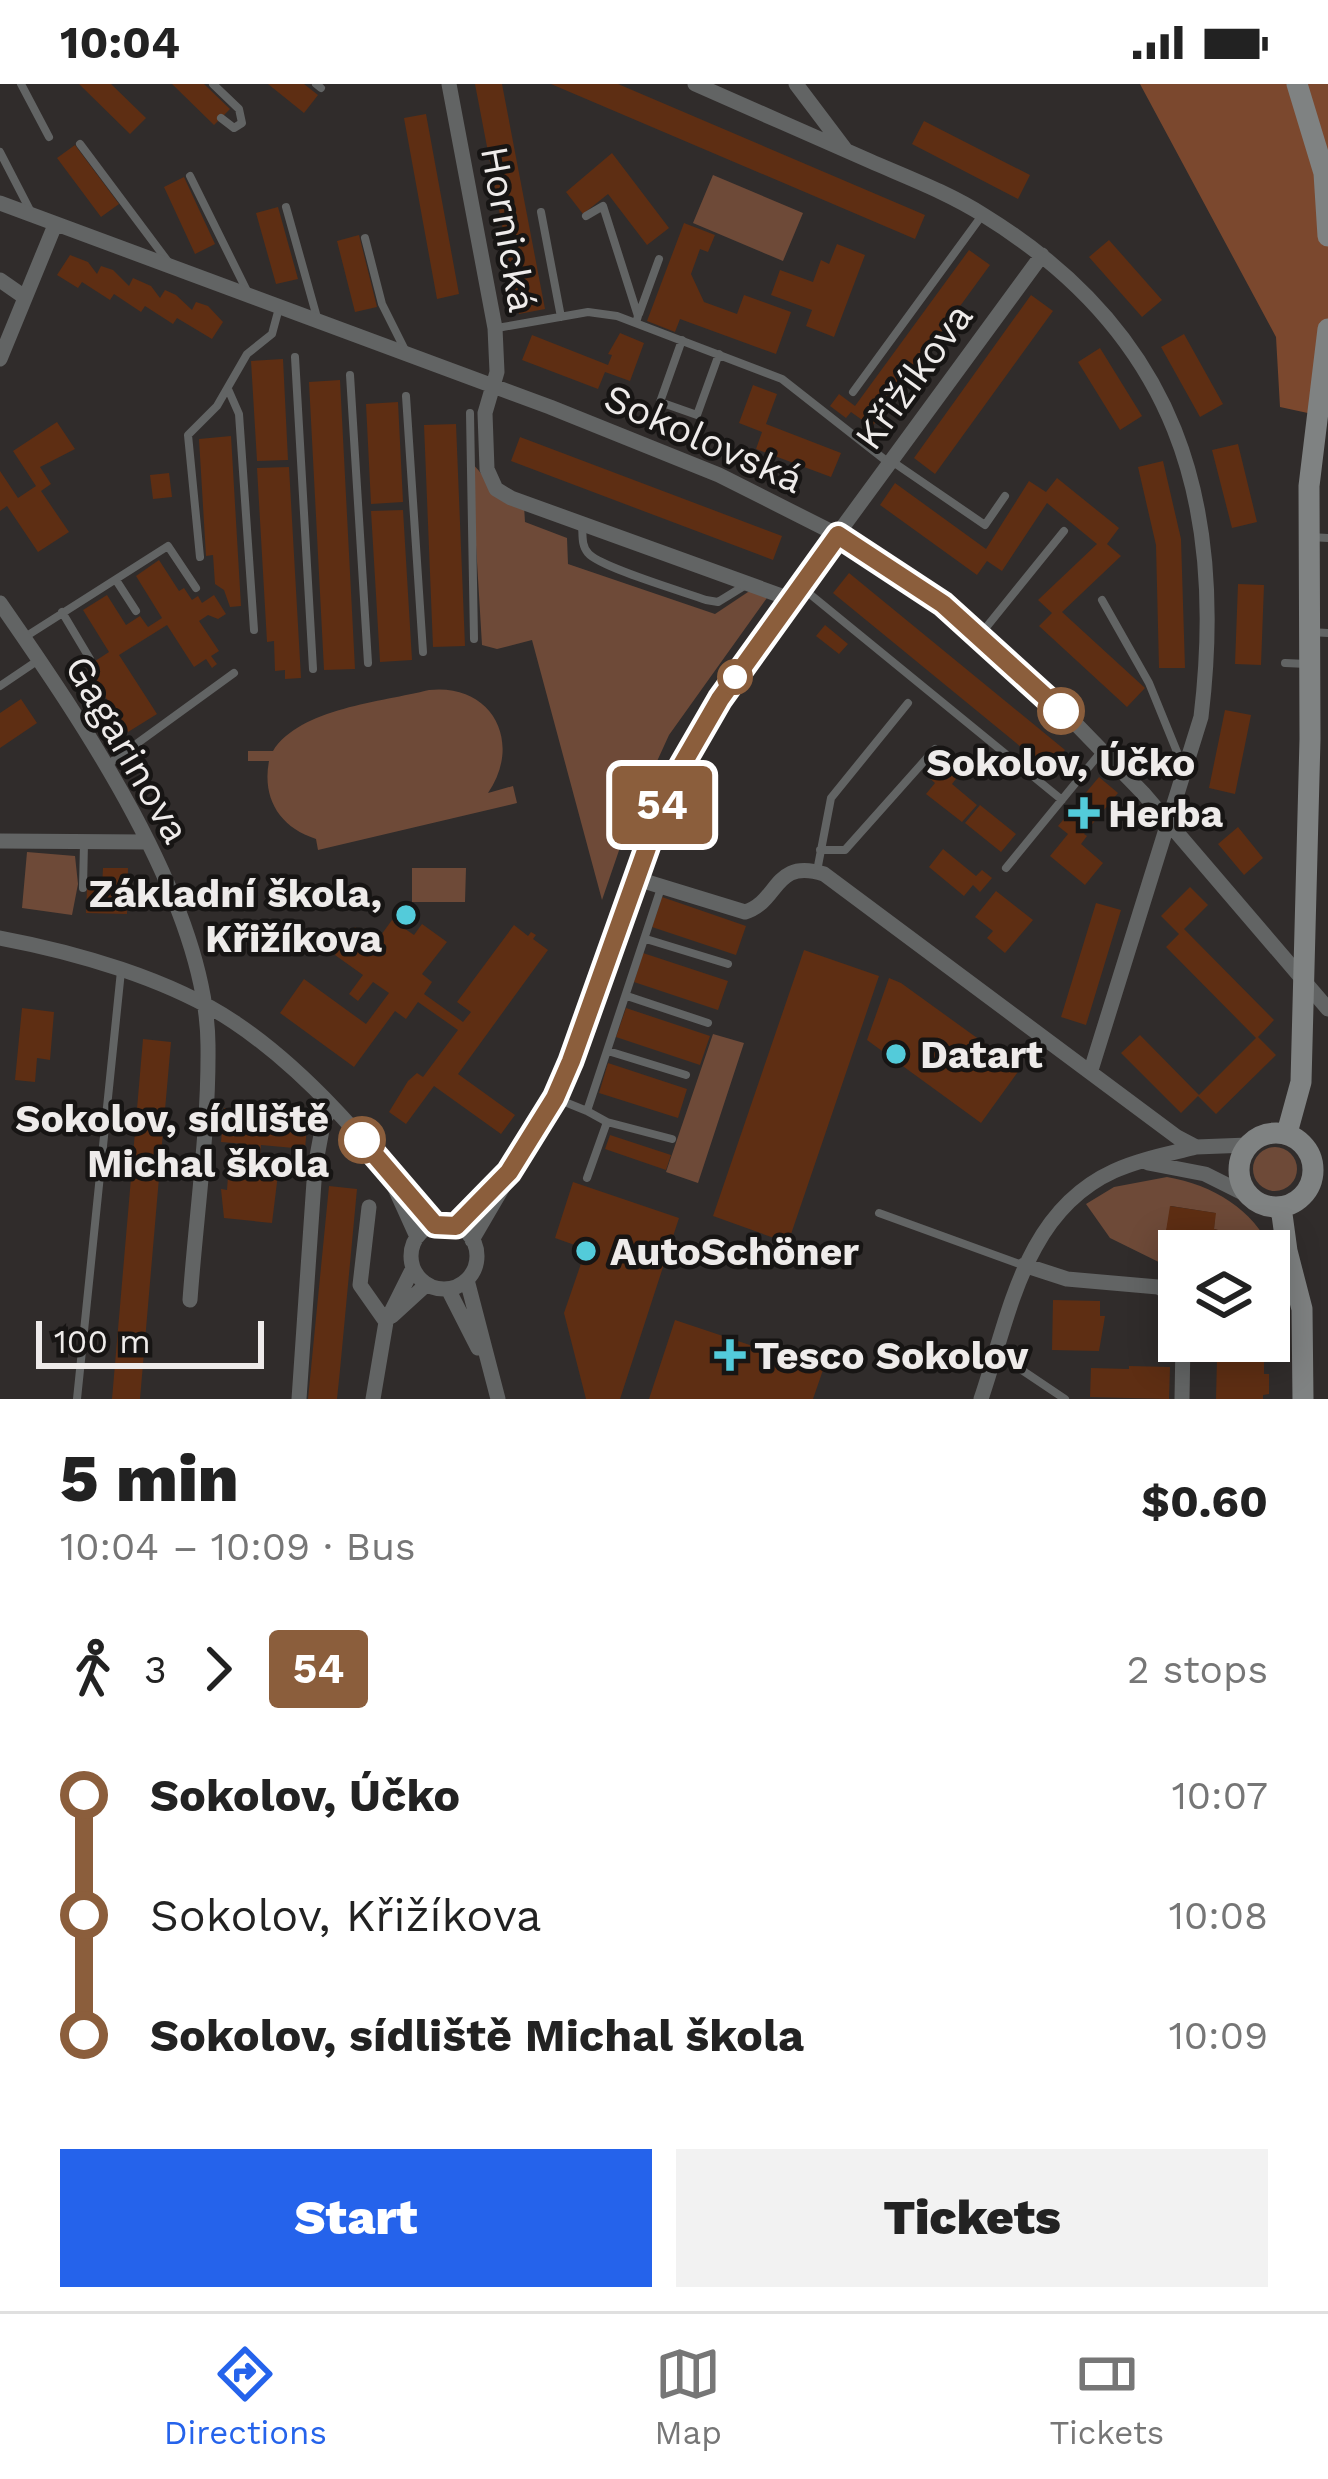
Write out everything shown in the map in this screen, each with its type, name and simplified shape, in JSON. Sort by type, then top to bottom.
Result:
[{"type":"street","name":"Hornická","points":[[449,84],[495,328],[497,372],[485,413],[487,469],[496,489],[582,523]]},
{"type":"street","points":[[695,84],[983,214],[1042,255],[1073,279],[1132,350],[1175,429],[1192,476],[1208,572],[1202,717],[1091,1070]]},
{"type":"street","points":[[796,84],[846,150]]},
{"type":"street","points":[[1297,84],[1324,173],[1328,236]]},
{"type":"street","name":"Sokolovská","points":[[0,203],[719,475],[838,535],[943,604],[1102,751],[1317,982],[1328,1009]]},
{"type":"street","points":[[0,359],[55,225]]},
{"type":"street","name":"Křižíkova","points":[[472,1240],[555,1098],[586,1024],[668,789],[701,728],[1042,255]]},
{"type":"street","points":[[0,280],[23,296]]},
{"type":"street","points":[[1287,1133],[1301,1082],[1317,982],[1319,739],[1296,663],[1318,626],[1318,538],[1309,486],[1323,417],[1328,328]]},
{"type":"street","points":[[582,523],[748,583],[795,592]]},
{"type":"street","name":"Gagarinova","points":[[0,603],[105,766],[177,900],[193,944],[208,1043],[190,1300]]},
{"type":"street","points":[[0,841],[146,842]]},
{"type":"street","points":[[634,878],[745,912],[758,906],[790,872],[816,872],[1196,1148]]},
{"type":"street","points":[[0,938],[46,946],[203,1004],[261,1043],[332,1109],[435,1225]]},
{"type":"street","points":[[299,1399],[313,1239],[314,1167],[324,1119],[332,1109]]},
{"type":"street","points":[[1139,1162],[1205,1174],[1269,1207],[1280,1207],[1302,1196],[1313,1174],[1308,1151],[1287,1133],[1267,1133],[1248,1144],[1241,1154],[1239,1176],[1249,1196]]},
{"type":"street","points":[[981,1399],[1024,1265],[1052,1219],[1071,1199],[1094,1181],[1139,1162],[1196,1148],[1248,1144]]},
{"type":"street","points":[[381,1160],[417,1237]]},
{"type":"street","name":"Křižíkova","points":[[456,1226],[509,1172]]},
{"type":"street","points":[[369,1207],[360,1285],[386,1322]]},
{"type":"street","points":[[1280,1207],[1302,1309],[1304,1399]]},
{"type":"street","points":[[435,1225],[456,1226],[472,1240],[476,1261],[467,1280],[448,1289],[427,1284],[413,1268],[417,1237],[435,1225]]},
{"type":"street","points":[[1024,1265],[1067,1279],[1158,1287]]},
{"type":"street","points":[[373,1399],[386,1322],[413,1268]]},
{"type":"street","points":[[467,1280],[497,1399]]},
{"type":"street","points":[[386,1322],[427,1284]]},
{"type":"street","points":[[448,1289],[490,1372]]},
{"type":"street","points":[[1182,1399],[1183,1362]]},
{"type":"lane","points":[[21,84],[49,137]]},
{"type":"lane","points":[[213,84],[239,110],[242,123],[234,128],[221,118]]},
{"type":"lane","points":[[80,144],[174,268]]},
{"type":"lane","points":[[0,152],[32,216]]},
{"type":"lane","points":[[190,176],[250,297]]},
{"type":"lane","points":[[586,216],[603,206],[637,319]]},
{"type":"lane","points":[[286,207],[319,322]]},
{"type":"lane","points":[[541,212],[561,317]]},
{"type":"lane","points":[[853,392],[983,214]]},
{"type":"lane","points":[[364,238],[382,304],[406,353]]},
{"type":"lane","points":[[637,319],[659,259]]},
{"type":"lane","points":[[200,557],[188,435],[228,389],[247,354],[272,334],[279,308]]},
{"type":"lane","points":[[495,328],[598,311],[637,319],[795,387],[828,418],[986,525],[1005,496]]},
{"type":"lane","points":[[682,340],[660,402],[697,416],[719,354]]},
{"type":"lane","points":[[295,357],[313,669]]},
{"type":"lane","points":[[350,375],[368,663]]},
{"type":"lane","points":[[228,389],[238,414],[254,630]]},
{"type":"lane","points":[[406,396],[423,652]]},
{"type":"lane","points":[[470,413],[474,639]]},
{"type":"lane","points":[[582,523],[583,546],[591,557],[706,600],[718,602],[748,583]]},
{"type":"lane","points":[[979,636],[1064,531]]},
{"type":"lane","points":[[24,638],[168,546],[196,588]]},
{"type":"lane","points":[[116,580],[136,610]]},
{"type":"lane","points":[[795,592],[1062,800]]},
{"type":"lane","points":[[1102,600],[1149,683],[1184,770]]},
{"type":"lane","points":[[62,612],[89,658]]},
{"type":"lane","points":[[0,686],[38,660]]},
{"type":"lane","points":[[105,766],[234,673]]},
{"type":"lane","points":[[816,872],[831,797],[908,704]]},
{"type":"lane","points":[[820,850],[845,850],[935,749]]},
{"type":"lane","points":[[1006,868],[1102,751]]},
{"type":"lane","points":[[83,888],[84,842]]},
{"type":"lane","points":[[587,1111],[662,887]]},
{"type":"lane","points":[[646,939],[728,964]]},
{"type":"lane","points":[[77,1399],[121,971]]},
{"type":"lane","points":[[627,996],[709,1023]]},
{"type":"lane","points":[[608,1051],[686,1075]]},
{"type":"lane","points":[[555,1098],[607,1122],[672,1139]]},
{"type":"lane","points":[[587,1178],[607,1122]]},
{"type":"lane","points":[[879,1213],[1024,1265]]},
{"type":"lane","points":[[997,1353],[1059,1397]]},
{"type":"shaded area","points":[[1140,84],[1328,84],[1328,329],[1317,415],[1280,407],[1276,337]]},
{"type":"shaded area","points":[[713,175],[803,213],[783,261],[693,223]]},
{"type":"shaded area","points":[[471,462],[488,481],[524,506],[525,522],[567,538],[568,564],[715,614],[754,588],[769,595],[669,735],[627,827],[602,900],[532,640],[497,649],[482,645]]},
{"type":"shaded area","points":[[429,690],[451,690],[485,706],[501,736],[502,754],[488,793],[513,786],[517,803],[318,850],[316,839],[283,819],[268,787],[269,761],[248,761],[248,751],[273,751],[302,725],[322,716]]},
{"type":"shaded area","points":[[27,852],[75,856],[78,884],[72,915],[22,908]]},
{"type":"shaded area","points":[[412,868],[466,868],[465,902],[412,902]]},
{"type":"shaded area","points":[[713,1034],[744,1043],[698,1183],[666,1172]]},
{"type":"shaded area","points":[[1275,1147],[1291,1153],[1297,1169],[1291,1185],[1275,1191],[1259,1185],[1253,1169],[1259,1153]]},
{"type":"shaded area","points":[[1167,1177],[1186,1181],[1237,1206],[1259,1230],[1214,1229],[1215,1213],[1171,1206],[1167,1230],[1158,1230],[1158,1262],[1110,1238],[1086,1204],[1114,1187]]},
{"type":"building","points":[[79,84],[111,84],[146,118],[130,134]]},
{"type":"building","points":[[172,84],[204,84],[230,109],[214,125]]},
{"type":"building","points":[[268,84],[304,84],[318,95],[304,113]]},
{"type":"building","points":[[475,84],[502,84],[545,309],[519,314]]},
{"type":"building","points":[[551,84],[618,84],[925,215],[915,239]]},
{"type":"building","points":[[426,114],[459,294],[437,299],[404,118]]},
{"type":"building","points":[[924,121],[1030,175],[1018,199],[912,144]]},
{"type":"building","points":[[75,145],[119,204],[101,217],[57,158]]},
{"type":"building","points":[[612,153],[669,228],[647,245],[608,194],[583,214],[566,192]]},
{"type":"building","points":[[184,177],[215,244],[195,254],[164,187]]},
{"type":"building","points":[[278,207],[298,279],[276,284],[256,213]]},
{"type":"building","points":[[684,223],[715,235],[708,252],[700,249],[691,274],[704,302],[737,314],[744,295],[791,312],[776,354],[680,319],[675,332],[647,321]]},
{"type":"building","points":[[359,235],[377,307],[355,312],[337,241]]},
{"type":"building","points":[[1109,240],[1162,300],[1142,317],[1089,257]]},
{"type":"building","points":[[837,244],[865,255],[834,337],[806,326],[812,310],[771,295],[780,270],[813,282],[821,260],[829,264]]},
{"type":"building","points":[[969,250],[990,265],[872,427],[851,412],[846,418],[830,406],[839,394],[855,406]]},
{"type":"building","points":[[70,255],[88,262],[97,274],[101,266],[113,270],[129,286],[133,278],[151,286],[160,298],[165,290],[192,310],[196,302],[208,306],[223,322],[212,339],[177,318],[173,324],[145,306],[141,312],[114,294],[110,300],[82,282],[78,288],[57,275]]},
{"type":"building","points":[[1031,295],[1053,311],[935,474],[914,458]]},
{"type":"building","points":[[620,333],[644,343],[630,381],[605,372],[598,389],[522,360],[532,335],[608,365],[612,355],[608,354]]},
{"type":"building","points":[[1184,334],[1223,404],[1200,417],[1161,347]]},
{"type":"building","points":[[1100,348],[1142,416],[1120,430],[1078,362]]},
{"type":"building","points":[[283,359],[288,460],[257,461],[251,361]]},
{"type":"building","points":[[340,380],[355,669],[324,670],[309,382]]},
{"type":"building","points":[[753,385],[777,394],[766,424],[841,453],[831,477],[756,449],[762,432],[739,423]]},
{"type":"building","points":[[398,402],[403,502],[371,504],[366,404]]},
{"type":"building","points":[[57,422],[75,449],[40,467],[51,484],[41,491],[69,532],[38,552],[7,506],[0,511],[0,471],[18,498],[36,486],[13,451]]},
{"type":"building","points":[[456,424],[465,646],[433,647],[424,425]]},
{"type":"building","points":[[231,436],[241,606],[230,607],[224,590],[215,584],[213,555],[206,556],[199,439]]},
{"type":"building","points":[[520,437],[782,536],[773,560],[511,461]]},
{"type":"building","points":[[1238,444],[1257,522],[1232,528],[1212,450]]},
{"type":"building","points":[[1163,461],[1181,539],[1185,668],[1159,668],[1156,545],[1138,467]]},
{"type":"building","points":[[289,467],[301,678],[285,679],[285,670],[275,671],[274,641],[267,642],[257,468]]},
{"type":"building","points":[[169,473],[172,497],[153,499],[150,475]]},
{"type":"building","points":[[1057,478],[1119,528],[1107,544],[1121,556],[1062,612],[1145,688],[1127,707],[1039,626],[1052,613],[1038,600],[1097,544],[1047,503],[1002,571],[987,561],[977,575],[880,505],[895,483],[986,549],[1029,481],[1046,492]]},
{"type":"building","points":[[403,510],[412,660],[380,662],[371,511]]},
{"type":"building","points":[[159,560],[179,591],[184,588],[192,600],[198,596],[202,603],[214,595],[226,614],[199,621],[219,651],[211,656],[217,664],[212,668],[206,659],[194,667],[167,625],[119,655],[157,714],[128,732],[86,667],[109,652],[83,610],[107,595],[126,625],[140,616],[148,627],[162,618],[136,576]]},
{"type":"building","points":[[849,573],[1065,750],[1049,770],[833,593]]},
{"type":"building","points":[[1238,584],[1264,585],[1261,665],[1235,664]]},
{"type":"building","points":[[825,625],[848,644],[839,654],[816,636]]},
{"type":"building","points":[[21,699],[37,723],[0,748],[0,713]]},
{"type":"building","points":[[1225,710],[1251,715],[1235,794],[1209,788]]},
{"type":"building","points":[[937,763],[946,770],[952,763],[962,771],[952,784],[977,805],[962,822],[926,794],[935,783],[927,776]]},
{"type":"building","points":[[1099,777],[1118,793],[1084,834],[1081,844],[1103,863],[1085,885],[1050,856],[1068,834],[1058,826]]},
{"type":"building","points":[[980,805],[1016,834],[1001,852],[965,823]]},
{"type":"building","points":[[1238,827],[1263,858],[1244,875],[1218,844]]},
{"type":"building","points":[[943,849],[976,876],[982,870],[992,878],[980,892],[973,885],[964,896],[929,867]]},
{"type":"building","points":[[103,868],[128,868],[127,914],[86,913],[87,888],[102,888]]},
{"type":"building","points":[[1190,887],[1208,905],[1184,929],[1274,1020],[1258,1037],[1276,1055],[1216,1114],[1198,1096],[1256,1038],[1166,947],[1179,934],[1161,916]]},
{"type":"building","points":[[996,891],[1033,920],[1005,953],[987,938],[993,931],[975,917]]},
{"type":"building","points":[[662,897],[746,926],[736,955],[652,927]]},
{"type":"building","points":[[1096,903],[1121,910],[1086,1025],[1061,1017]]},
{"type":"building","points":[[392,920],[414,935],[422,924],[447,942],[422,974],[432,982],[424,994],[463,1022],[471,1012],[457,1002],[514,925],[528,936],[536,935],[533,939],[548,950],[458,1074],[515,1115],[501,1134],[434,1086],[406,1124],[389,1112],[408,1081],[417,1073],[423,1077],[458,1030],[418,1002],[406,1019],[395,1011],[354,1067],[280,1013],[304,979],[366,1024],[389,993],[373,982],[358,1001],[349,994],[363,975],[335,955],[355,927],[376,942]]},
{"type":"building","points":[[804,950],[879,976],[788,1243],[713,1216]]},
{"type":"building","points":[[643,953],[728,981],[718,1010],[634,982]]},
{"type":"building","points":[[889,978],[1020,1069],[981,1123],[867,1040]]},
{"type":"building","points":[[22,1008],[54,1012],[50,1060],[37,1058],[35,1082],[15,1080]]},
{"type":"building","points":[[626,1008],[710,1036],[700,1065],[616,1037]]},
{"type":"building","points":[[1140,1035],[1199,1095],[1181,1113],[1121,1053]]},
{"type":"building","points":[[143,1039],[171,1042],[140,1399],[112,1399]]},
{"type":"building","points":[[608,1063],[687,1089],[678,1118],[599,1093]]},
{"type":"building","points":[[224,1108],[308,1115],[305,1149],[261,1145],[259,1165],[279,1166],[272,1223],[224,1218],[221,1189],[227,1190],[229,1162],[242,1163],[246,1144],[221,1142]]},
{"type":"building","points":[[610,1135],[671,1155],[666,1170],[605,1149]]},
{"type":"building","points":[[573,1182],[679,1218],[620,1399],[586,1399],[564,1313],[586,1249],[555,1238]]},
{"type":"building","points":[[329,1186],[357,1189],[340,1370],[337,1399],[308,1399]]},
{"type":"building","points":[[1170,1206],[1216,1213],[1214,1229],[1218,1230],[1166,1230]]},
{"type":"building","points":[[1053,1300],[1100,1301],[1100,1316],[1105,1316],[1099,1351],[1052,1350]]},
{"type":"building","points":[[675,1320],[783,1356],[787,1347],[804,1354],[802,1363],[823,1370],[813,1399],[649,1399]]},
{"type":"building","points":[[1217,1362],[1264,1362],[1269,1394],[1263,1399],[1216,1399]]},
{"type":"building","points":[[1170,1367],[1169,1399],[1090,1397],[1091,1368]]},
{"type":"bus line","name":"54","points":[[362,1140],[435,1225],[456,1226],[509,1172],[555,1098],[571,1061],[668,789],[720,699],[838,535],[943,604],[1061,711]]},
{"type":"place","name":"Sokolov, Účko","points":[[1061,711]]},
{"type":"place","name":"Herba","points":[[1084,813]]},
{"type":"place","name":"Základní škola, Křižíkova","points":[[406,915]]},
{"type":"place","name":"Datart","points":[[896,1054]]},
{"type":"place","name":"Sokolov, sídliště Michal škola","points":[[362,1140]]},
{"type":"place","name":"AutoSchöner","points":[[586,1251]]},
{"type":"place","name":"Tesco Sokolov","points":[[730,1355]]}]
